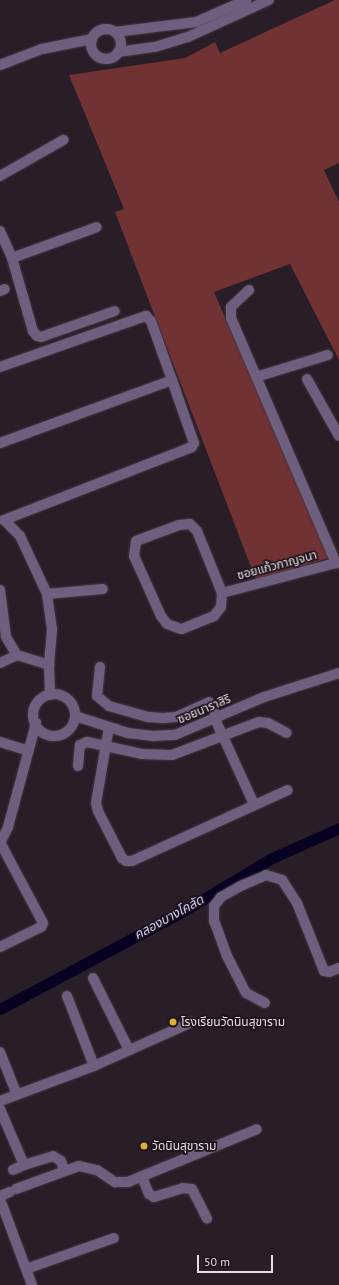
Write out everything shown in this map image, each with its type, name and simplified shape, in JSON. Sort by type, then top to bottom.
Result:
[{"type":"street","points":[[0,65],[42,49],[92,39],[102,30],[115,32],[209,23],[246,0]]},
{"type":"street","points":[[92,39],[91,45],[98,56],[110,58],[118,52],[155,47],[209,23],[269,0]]},
{"type":"street","points":[[115,32],[121,43],[118,52]]},
{"type":"street","points":[[0,176],[63,140]]},
{"type":"street","points":[[12,258],[97,227]]},
{"type":"street","points":[[0,231],[12,258],[33,331],[38,336],[115,311]]},
{"type":"street","points":[[249,290],[234,303],[230,313],[256,377],[338,562]]},
{"type":"street","points":[[0,367],[146,316],[151,321],[194,443],[192,447],[2,519],[20,536],[47,594],[52,630],[49,665],[50,695]]},
{"type":"street","points":[[256,377],[328,355]]},
{"type":"street","points":[[307,379],[339,436]]},
{"type":"street","points":[[0,443],[172,380]]},
{"type":"street","points":[[190,524],[197,531],[222,593],[221,607],[214,616],[181,629],[167,624],[161,616],[134,556],[136,541],[179,525],[190,524]]},
{"type":"street","name":"ซอยแก้วกาญจนา","points":[[222,593],[338,562]]},
{"type":"street","points":[[47,594],[103,589]]},
{"type":"street","points":[[0,590],[6,637],[16,655]]},
{"type":"street","points":[[0,663],[16,655],[49,665]]},
{"type":"street","points":[[100,667],[97,696],[109,706],[148,718],[163,718],[176,717],[209,702],[254,804]]},
{"type":"street","name":"ซอยนาราสิริ","points":[[75,716],[128,733],[153,736],[175,736],[264,697],[339,673]]},
{"type":"street","points":[[0,947],[41,927],[43,923],[0,843],[8,827],[29,751],[36,723],[34,711],[36,705],[50,695],[66,698],[74,709],[75,716],[69,729],[57,735],[44,733],[36,723]]},
{"type":"street","points":[[78,766],[80,745],[83,742],[142,754],[172,755],[259,722],[268,723],[287,733]]},
{"type":"street","points":[[109,727],[97,794],[98,811],[122,858],[126,861],[132,861],[254,804],[288,790]]},
{"type":"street","points":[[0,742],[29,751]]},
{"type":"street","points":[[265,1003],[246,993],[227,956],[214,921],[214,906],[220,897],[243,885],[266,875],[282,880],[297,904],[324,971],[329,972],[339,968]]},
{"type":"street","points":[[93,978],[129,1050]]},
{"type":"street","points":[[67,996],[94,1066]]},
{"type":"street","points":[[0,1101],[94,1066],[192,1022]]},
{"type":"street","points":[[0,1052],[17,1095]]},
{"type":"street","points":[[0,1109],[24,1165]]},
{"type":"street","points":[[0,1196],[64,1170],[88,1167],[120,1183],[142,1177],[257,1129]]},
{"type":"street","points":[[13,1170],[53,1156],[60,1161],[64,1170]]},
{"type":"street","points":[[142,1177],[150,1194],[154,1197],[183,1188],[192,1189],[207,1218]]},
{"type":"street","points":[[0,1199],[32,1285]]},
{"type":"street","points":[[26,1269],[114,1238]]},
{"type":"shaded area","points":[[335,0],[339,0],[339,163],[324,170],[339,202],[339,360],[290,264],[214,292],[329,558],[256,580],[115,212],[124,209],[69,75],[185,58],[215,42],[220,53]]},
{"type":"waterway","name":"คลองบางโคลัด","points":[[0,1009],[180,913],[272,858],[339,828]]},
{"type":"place","name":"โรงเรียนวัดนินสุขาราม","points":[[173,1022]]},
{"type":"place","name":"วัดนินสุขาราม","points":[[144,1146]]}]
